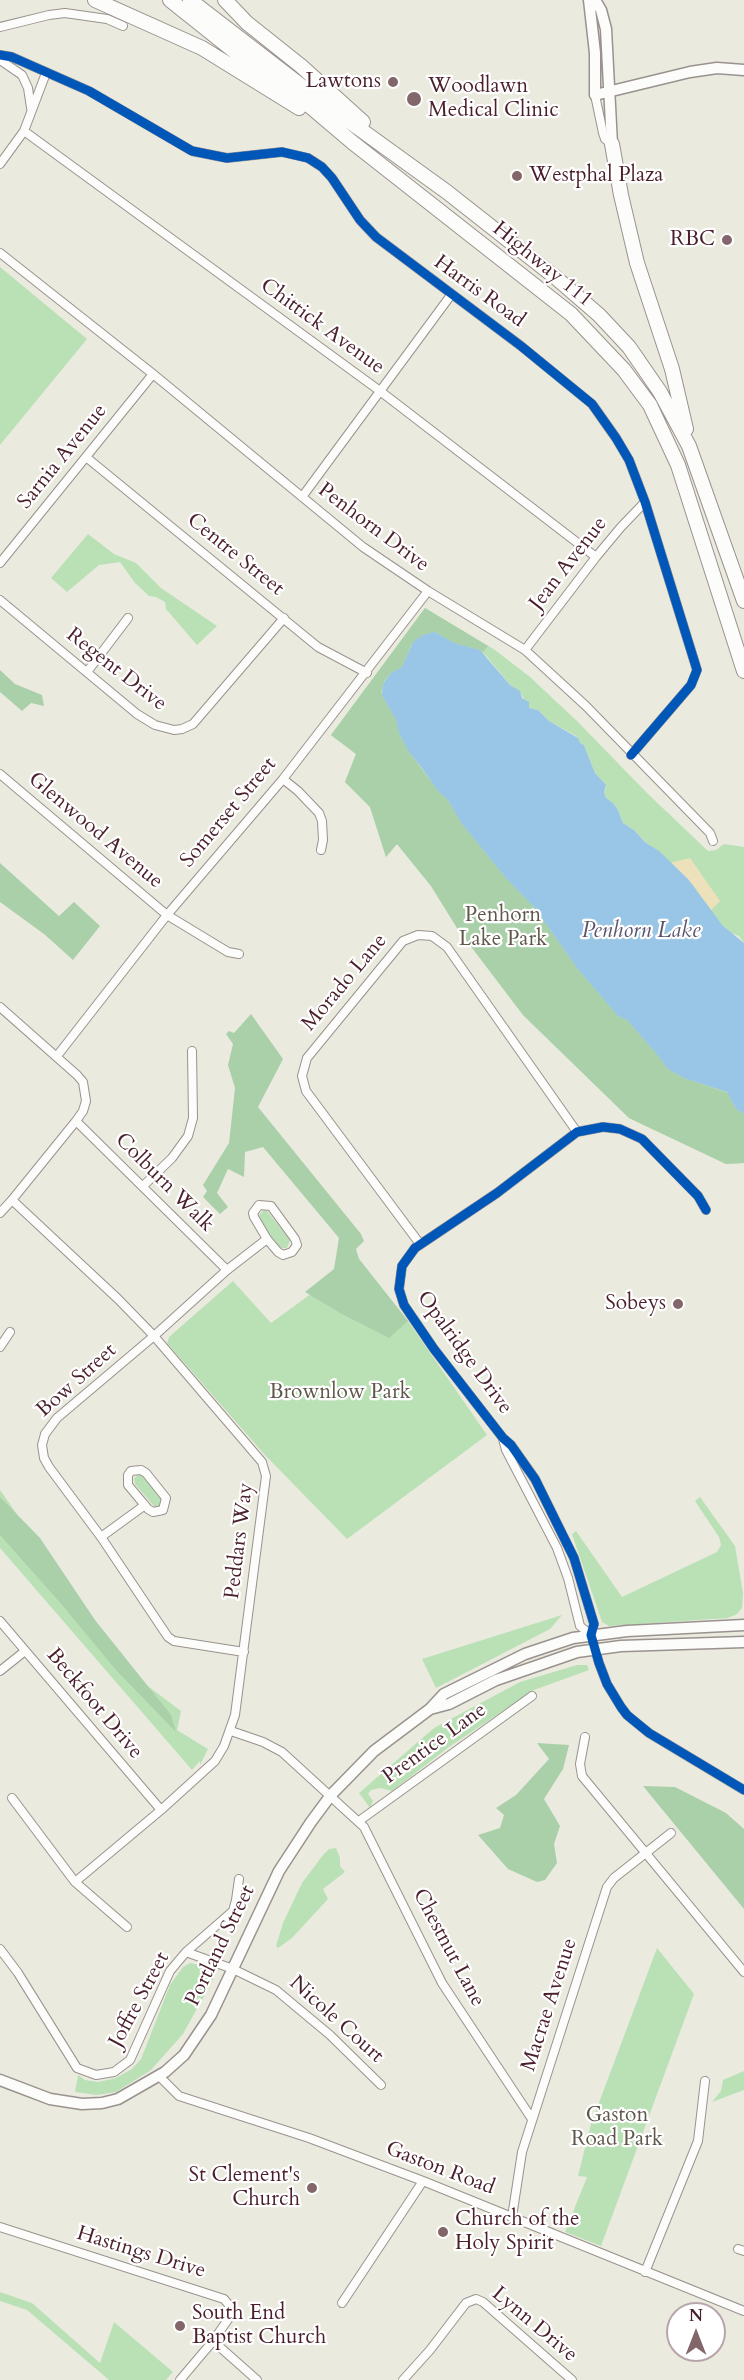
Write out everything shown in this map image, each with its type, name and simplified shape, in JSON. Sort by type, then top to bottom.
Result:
[{"type":"highway","points":[[94,0],[201,48],[343,135]]},
{"type":"highway","name":"Highway 111","points":[[170,0],[239,55],[293,93],[571,314],[624,370],[650,405],[678,465],[744,671]]},
{"type":"highway","name":"Highway 111","points":[[190,0],[321,101],[447,192],[555,277],[599,315],[629,347],[672,411],[689,446],[744,601]]},
{"type":"highway","points":[[225,0],[247,23],[301,66],[389,145],[447,192]]},
{"type":"highway","points":[[612,144],[633,248],[672,369],[689,446]]},
{"type":"main road","points":[[589,0],[594,44],[595,95],[690,72],[717,68],[744,69]]},
{"type":"main road","points":[[595,0],[601,9],[606,29],[612,144]]},
{"type":"main road","name":"Portland Street","points":[[0,2080],[50,2098],[82,2104],[102,2103],[118,2099],[159,2076],[184,2055],[211,2015],[279,1871],[300,1838],[332,1795],[374,1751],[430,1709],[449,1704],[496,1680],[573,1653],[593,1642],[744,1624]]},
{"type":"main road","name":"Portland Street","points":[[593,1642],[621,1646],[744,1642]]},
{"type":"street","points":[[0,27],[49,15],[65,14],[107,20],[123,26]]},
{"type":"street","name":"Harris Road","points":[[0,55],[12,57],[89,91],[192,151],[227,158],[282,152],[308,158],[322,167],[332,178],[360,220],[376,237],[521,345],[592,404],[629,460],[645,502],[698,670],[691,685],[631,755]]},
{"type":"street","points":[[0,60],[22,75],[28,88],[31,110]]},
{"type":"street","points":[[0,165],[24,131],[46,73]]},
{"type":"street","points":[[595,95],[603,133],[612,144]]},
{"type":"street","name":"Chittick Avenue","points":[[24,131],[380,391],[596,557]]},
{"type":"street","name":"Penhorn Drive","points":[[0,253],[153,374],[363,547],[428,591],[525,650],[586,706],[631,755],[710,832],[713,841]]},
{"type":"street","points":[[302,497],[451,295]]},
{"type":"street","name":"Sarnia Avenue","points":[[0,563],[153,374]]},
{"type":"street","name":"Centre Street","points":[[86,457],[318,647],[367,673]]},
{"type":"street","name":"Jean Avenue","points":[[525,650],[621,526],[645,502]]},
{"type":"street","name":"Somerset Street","points":[[57,1056],[167,915],[283,778],[367,673],[428,591]]},
{"type":"street","name":"Regent Drive","points":[[0,600],[147,721],[164,728],[182,729],[193,724],[284,618]]},
{"type":"street","points":[[87,672],[128,618]]},
{"type":"street","name":"Glenwood Avenue","points":[[0,774],[167,915],[228,952],[239,954]]},
{"type":"street","points":[[283,778],[319,813],[323,830],[321,850]]},
{"type":"street","name":"Morado Lane","points":[[420,1244],[306,1091],[302,1076],[307,1058],[403,941],[418,935],[432,936],[447,947],[578,1132]]},
{"type":"street","points":[[0,1007],[57,1056],[83,1082],[86,1101],[76,1121],[0,1212]]},
{"type":"street","points":[[143,1186],[181,1146],[192,1125],[194,1118],[192,1051]]},
{"type":"street","name":"Colburn Walk","points":[[76,1121],[227,1270]]},
{"type":"street","name":"Opalridge Drive","points":[[593,1642],[594,1624],[574,1558],[535,1479],[511,1445],[503,1438],[434,1349],[404,1305],[399,1289],[400,1272],[408,1256],[420,1244],[495,1194],[578,1132],[603,1127],[620,1129],[642,1139],[698,1196],[706,1210]]},
{"type":"street","name":"Peddars Way","points":[[12,1200],[118,1299],[154,1336],[262,1462],[266,1476],[244,1652],[231,1731],[215,1761],[75,1882]]},
{"type":"street","points":[[259,1205],[271,1206],[296,1239],[297,1245],[292,1252],[283,1255],[267,1239],[254,1218],[253,1213],[259,1205]]},
{"type":"street","name":"Bow Street","points":[[244,1652],[174,1641],[168,1637],[101,1537],[49,1467],[44,1458],[42,1444],[45,1434],[57,1418],[154,1336],[227,1270],[267,1239]]},
{"type":"street","points":[[0,1347],[10,1332]]},
{"type":"street","name":"Opalridge Drive","points":[[503,1438],[506,1450],[557,1548],[568,1578],[580,1626],[593,1642]]},
{"type":"street","points":[[141,1470],[147,1473],[166,1498],[163,1510],[158,1512],[153,1512],[145,1505],[128,1485],[128,1475],[131,1471],[141,1470]]},
{"type":"street","points":[[101,1537],[145,1505]]},
{"type":"street","name":"Beckfoot Drive","points":[[0,1621],[161,1810]]},
{"type":"street","points":[[593,1642],[607,1684],[627,1715],[649,1733],[744,1790]]},
{"type":"street","points":[[0,1671],[25,1651]]},
{"type":"street","name":"Prentice Lane","points":[[359,1821],[532,1696]]},
{"type":"street","name":"Chestnut Lane","points":[[231,1731],[256,1738],[282,1752],[359,1821],[370,1836],[442,1983],[532,2119]]},
{"type":"street","points":[[585,1737],[580,1764],[582,1776],[744,1972]]},
{"type":"street","points":[[12,1798],[75,1882],[127,1927]]},
{"type":"street","name":"Macrae Avenue","points":[[512,2217],[516,2177],[532,2119],[607,1887],[671,1833]]},
{"type":"street","points":[[186,1952],[233,1911],[238,1879]]},
{"type":"street","name":"Joffre Street","points":[[0,1949],[18,1973],[72,2061],[84,2072],[96,2075],[114,2072],[130,2060],[161,1988],[170,1971],[186,1952],[233,1969]]},
{"type":"street","name":"Nicole Court","points":[[233,1969],[276,1990],[330,2035],[381,2085]]},
{"type":"street","name":"Gaston Road","points":[[159,2076],[169,2088],[185,2098],[309,2138],[423,2181],[744,2311]]},
{"type":"street","points":[[645,2272],[698,2141],[705,2080]]},
{"type":"street","points":[[342,2303],[423,2181]]},
{"type":"street","name":"Hastings Drive","points":[[0,2227],[220,2297],[229,2305],[230,2314],[213,2341]]},
{"type":"street","name":"Lynn Drive","points":[[403,2380],[466,2303],[476,2299],[483,2302],[572,2380]]},
{"type":"street","points":[[180,2380],[213,2341],[256,2380]]},
{"type":"green space","points":[[0,267],[87,339],[0,445]]},
{"type":"green space","points":[[88,534],[114,554],[136,563],[161,588],[217,626],[197,645],[166,609],[165,602],[149,596],[135,583],[120,562],[99,565],[67,592],[51,578]]},
{"type":"green space","points":[[425,608],[495,650],[530,677],[708,851],[716,850],[724,844],[744,847],[744,943],[739,936],[728,932],[664,857],[623,823],[618,810],[606,798],[604,792],[606,787],[595,773],[584,745],[576,736],[549,721],[538,710],[529,708],[520,692],[510,685],[483,652],[736,1109],[744,1114],[744,1163],[726,1164],[629,1118],[523,1015],[457,928],[431,886],[397,844],[386,857],[370,807],[345,782],[356,754],[331,735]]},
{"type":"green space","name":"Penhorn Lake Park","points":[[425,608],[488,646],[483,652],[454,643],[435,632],[423,635],[411,645],[402,667],[391,673],[384,681],[381,692],[409,752],[438,791],[448,800],[462,824],[506,878],[534,907],[577,968],[618,1016],[627,1020],[668,1069],[684,1078],[728,1093],[736,1109],[744,1114],[744,1163],[726,1164],[629,1118],[523,1015],[457,928],[431,886],[397,844],[386,857],[370,807],[345,782],[356,754],[331,735]]},
{"type":"green space","points":[[0,670],[15,684],[42,695],[44,706],[31,703],[22,711],[0,692]]},
{"type":"green space","points":[[0,863],[59,916],[74,902],[100,926],[73,960],[44,934],[0,902]]},
{"type":"green space","points":[[251,1014],[283,1059],[258,1107],[361,1234],[364,1241],[356,1249],[359,1259],[408,1321],[389,1338],[305,1292],[334,1269],[339,1238],[263,1147],[245,1152],[244,1177],[228,1169],[217,1193],[228,1207],[220,1214],[203,1197],[207,1191],[203,1185],[229,1143],[235,1088],[228,1065],[233,1044],[226,1034],[229,1031],[234,1033]]},
{"type":"green space","points":[[264,1210],[290,1240],[287,1248],[281,1248],[262,1225],[259,1215]]},
{"type":"green space","name":"Brownlow Park","points":[[359,1259],[408,1321],[487,1435],[347,1539],[264,1454],[167,1343],[169,1337],[233,1281],[271,1323]]},
{"type":"green space","points":[[140,1474],[146,1478],[164,1501],[163,1506],[157,1508],[153,1505],[135,1484],[134,1478]]},
{"type":"green space","points":[[0,1490],[125,1669],[181,1711],[177,1730],[208,1749],[200,1765],[200,1761],[192,1770],[0,1548]]},
{"type":"green space","points":[[0,1497],[40,1538],[95,1620],[171,1715],[176,1732],[116,1670],[0,1535]]},
{"type":"green space","points":[[700,1497],[735,1546],[743,1593],[742,1608],[737,1614],[728,1618],[609,1626],[602,1622],[572,1534],[576,1531],[622,1597],[717,1552],[721,1545],[719,1537],[695,1501]]},
{"type":"green space","points":[[562,1615],[550,1629],[436,1688],[422,1659]]},
{"type":"green space","points":[[577,1665],[587,1665],[589,1670],[534,1690],[449,1747],[392,1791],[380,1788],[371,1790],[368,1794],[373,1801],[370,1808],[359,1793],[434,1728],[520,1682]]},
{"type":"green space","points":[[537,1743],[569,1745],[563,1769],[544,1799],[560,1826],[554,1844],[557,1863],[545,1880],[537,1882],[508,1869],[478,1835],[500,1828],[504,1815],[496,1808],[516,1795],[549,1759]]},
{"type":"green space","points":[[643,1786],[675,1787],[726,1813],[744,1829],[744,1909]]},
{"type":"green space","points":[[336,1848],[340,1866],[345,1872],[323,1889],[328,1899],[292,1938],[278,1948],[276,1946],[283,1923],[302,1883],[323,1855],[329,1849]]},
{"type":"green space","name":"Gaston Road Park","points":[[657,1948],[694,1994],[601,2246],[565,2232],[587,2177],[578,2176],[591,2124]]},
{"type":"green space","points":[[190,1963],[206,1966],[212,1973],[213,1980],[183,2034],[151,2070],[116,2092],[97,2095],[75,2092],[78,2075],[85,2080],[98,2082],[116,2078],[132,2069],[141,2059],[170,1985],[183,1967]]},
{"type":"green space","points":[[744,2071],[744,2090],[712,2102],[721,2091],[723,2080]]},
{"type":"green space","points":[[0,2292],[32,2303],[100,2363],[114,2322],[173,2372],[166,2380],[109,2380],[27,2310],[0,2301]]},
{"type":"sand","points":[[690,858],[720,901],[711,910],[693,885],[669,863]]},
{"type":"water","name":"Penhorn Lake","points":[[435,632],[454,643],[480,650],[510,685],[520,691],[522,698],[529,702],[529,708],[538,710],[549,721],[578,738],[584,745],[595,773],[606,785],[604,792],[606,798],[618,810],[623,823],[659,851],[688,879],[723,926],[744,943],[744,1114],[736,1109],[727,1092],[684,1078],[668,1069],[627,1020],[618,1016],[577,968],[534,907],[506,878],[462,824],[448,800],[438,791],[409,752],[399,733],[396,720],[382,695],[383,684],[391,673],[402,667],[413,642],[423,635]]},
{"type":"cycle path","points":[[0,55],[12,57],[89,91],[192,151],[227,158],[282,152],[308,158],[322,167],[332,178],[360,220],[376,237],[521,346],[592,404],[629,460],[645,502],[697,670],[691,685],[631,755]]},
{"type":"cycle path","points":[[706,1210],[698,1196],[642,1139],[620,1129],[603,1127],[577,1132],[497,1193],[415,1248],[402,1266],[399,1289],[404,1305],[434,1349],[503,1438],[511,1445],[535,1479],[574,1558],[594,1624],[591,1635],[599,1663],[607,1684],[621,1707],[649,1733],[744,1790]]},
{"type":"place","name":"Lawtons","points":[[393,82]]},
{"type":"place","name":"Woodlawn Medical Clinic","points":[[414,99]]},
{"type":"place","name":"Westphal Plaza","points":[[517,176]]},
{"type":"place","name":"RBC","points":[[727,240]]},
{"type":"place","name":"Sobeys","points":[[678,1304]]},
{"type":"place","name":"St Clement's Church","points":[[312,2188]]},
{"type":"place","name":"Church of the Holy Spirit","points":[[443,2232]]},
{"type":"place","name":"South End Baptist Church","points":[[180,2326]]}]
